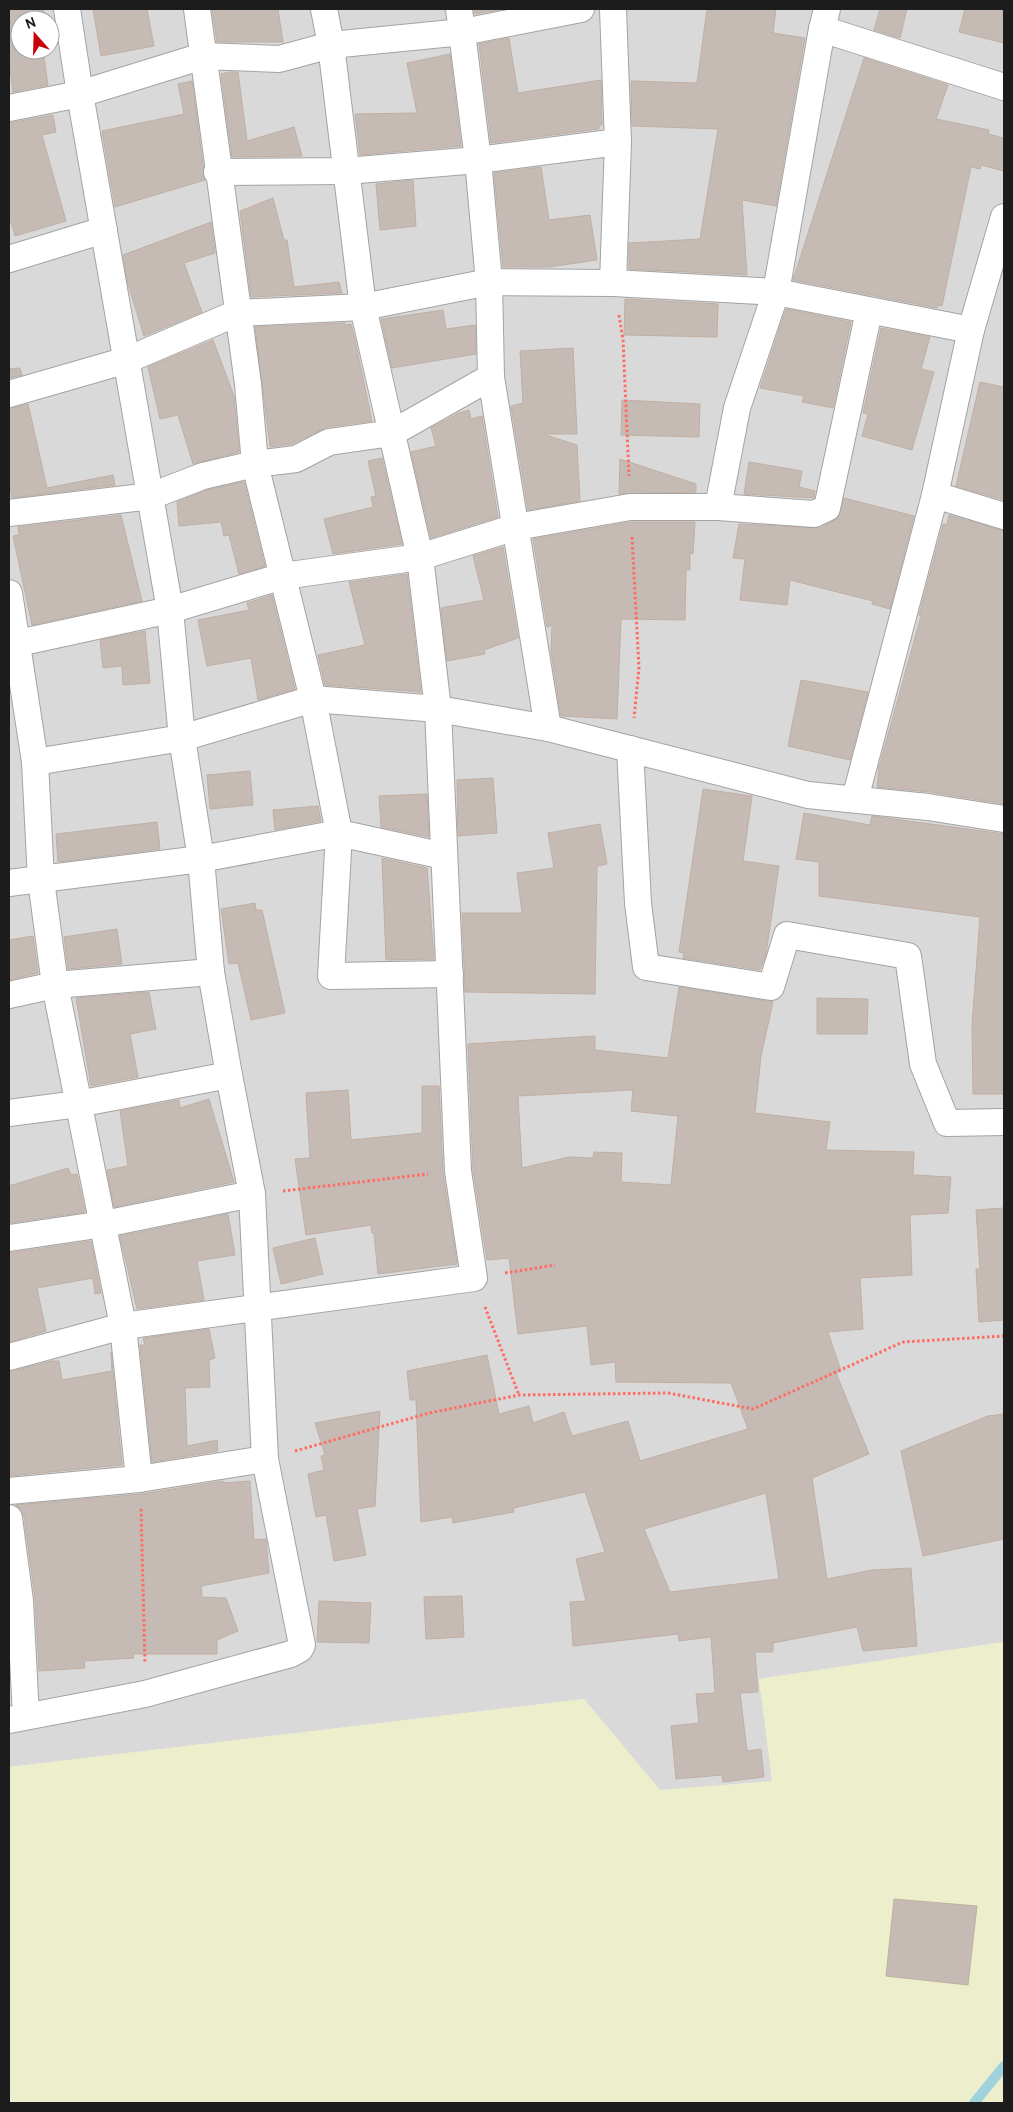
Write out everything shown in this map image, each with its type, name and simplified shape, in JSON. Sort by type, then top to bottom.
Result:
[{"type":"street","points":[[9,1518],[20,1601],[18,1718],[146,1694],[290,1654],[300,1649],[302,1645],[265,1459],[252,1194],[229,1075],[212,972],[201,859],[182,738],[170,610],[80,94],[67,9]]},
{"type":"street","points":[[197,9],[248,384],[255,464],[313,699],[339,833],[331,976],[450,974]]},
{"type":"street","points":[[9,1357],[123,1326],[258,1306],[474,1278],[458,1170],[438,708],[420,557],[363,307],[331,45],[324,9]]},
{"type":"street","points":[[9,108],[80,94],[203,56],[278,59],[331,45],[460,20],[581,9]]},
{"type":"street","points":[[612,282],[618,142],[613,9]]},
{"type":"street","points":[[718,507],[737,408],[776,292],[825,19],[1004,87]]},
{"type":"street","points":[[460,20],[478,160],[489,282],[491,377],[548,728]]},
{"type":"street","points":[[218,172],[346,171],[478,160],[618,142]]},
{"type":"street","points":[[855,799],[935,495],[970,330],[1004,217]]},
{"type":"street","points":[[9,259],[104,230]]},
{"type":"street","points":[[9,394],[127,360],[237,313],[363,307],[489,282],[612,282],[776,292],[970,330]]},
{"type":"street","points":[[13,645],[170,610],[282,576],[420,557],[516,527],[630,507],[718,507],[814,514],[827,508],[869,311]]},
{"type":"street","points":[[9,512],[151,496],[203,476],[255,464],[296,459],[328,442],[392,433],[491,377]]},
{"type":"street","points":[[935,495],[1004,516]]},
{"type":"street","points":[[9,594],[13,645],[35,762],[41,880],[54,985],[104,1224],[123,1326],[139,1479]]},
{"type":"street","points":[[35,762],[182,738],[313,699],[438,708],[548,728],[808,795],[928,807],[1004,819]]},
{"type":"street","points":[[630,750],[638,904],[646,968],[771,987],[787,935],[908,956],[923,1064],[946,1123],[1004,1122]]},
{"type":"street","points":[[9,883],[201,859],[339,833],[444,856]]},
{"type":"street","points":[[9,995],[54,985],[212,972]]},
{"type":"street","points":[[9,1113],[78,1104],[229,1075]]},
{"type":"street","points":[[9,1238],[104,1224],[252,1194]]},
{"type":"street","points":[[9,1491],[139,1479],[265,1459]]},
{"type":"path","points":[[252,1194],[458,1170]]},
{"type":"path","points":[[519,1395],[474,1278],[555,1265]]},
{"type":"path","points":[[265,1459],[429,1413],[519,1395],[668,1393],[753,1409],[904,1342],[1004,1336]]},
{"type":"path","points":[[139,1479],[146,1694]]},
{"type":"shaded area","points":[[9,9],[1004,9],[1004,1642],[759,1679],[773,1781],[660,1791],[584,1699],[9,1767]]},
{"type":"green space","points":[[1004,1642],[1004,2103],[11,2103],[9,2058],[9,1767],[584,1699],[660,1790],[772,1781],[759,1679]]},
{"type":"building","points":[[9,9],[44,9],[10,10],[10,60],[44,60],[48,85],[13,92],[9,62]]},
{"type":"building","points":[[93,9],[147,9],[154,46],[101,56]]},
{"type":"building","points":[[212,9],[278,9],[283,42],[217,42]]},
{"type":"building","points":[[474,9],[504,9],[475,14]]},
{"type":"building","points":[[707,9],[776,9],[773,33],[805,38],[776,206],[742,200],[747,275],[629,269],[629,243],[700,239],[718,129],[632,126],[631,81],[697,83]]},
{"type":"building","points":[[880,9],[907,9],[900,38],[874,30]]},
{"type":"building","points":[[965,9],[1004,9],[1004,43],[959,32]]},
{"type":"building","points":[[509,38],[518,93],[601,80],[602,125],[599,125],[599,129],[491,143],[479,44]]},
{"type":"building","points":[[450,54],[461,146],[360,155],[355,114],[417,113],[407,63]]},
{"type":"building","points":[[864,58],[948,85],[936,119],[989,130],[988,134],[1004,138],[1004,171],[981,165],[980,169],[971,167],[942,306],[938,305],[937,308],[793,280]]},
{"type":"building","points":[[238,72],[247,141],[294,127],[302,156],[232,157],[221,74]]},
{"type":"building","points":[[192,81],[205,180],[115,207],[102,131],[184,114],[178,84]]},
{"type":"building","points":[[53,115],[56,132],[42,135],[66,221],[15,236],[9,215],[9,123]]},
{"type":"building","points":[[541,167],[549,220],[590,215],[597,260],[549,267],[503,267],[494,173]]},
{"type":"building","points":[[413,180],[416,226],[380,230],[376,184]]},
{"type":"building","points":[[273,198],[284,240],[287,240],[294,287],[339,282],[342,293],[251,297],[240,211]]},
{"type":"building","points":[[211,222],[215,253],[184,263],[202,312],[144,336],[128,284],[123,255]]},
{"type":"building","points":[[625,299],[718,304],[717,337],[624,335]]},
{"type":"building","points":[[786,309],[851,322],[833,408],[802,402],[804,396],[760,388]]},
{"type":"building","points":[[443,310],[446,329],[475,325],[476,354],[392,368],[381,319]]},
{"type":"building","points":[[345,323],[345,325],[351,324],[372,421],[327,427],[292,444],[270,447],[255,327]]},
{"type":"building","points":[[881,328],[930,337],[921,369],[934,372],[912,450],[862,436],[868,414],[863,413]]},
{"type":"building","points":[[213,340],[234,396],[239,452],[193,464],[178,415],[160,419],[148,367]]},
{"type":"building","points":[[573,348],[577,434],[543,434],[577,445],[580,501],[528,510],[511,406],[523,403],[520,351]]},
{"type":"building","points":[[20,368],[22,375],[9,378],[9,369]]},
{"type":"building","points":[[980,382],[1004,387],[1004,500],[956,486]]},
{"type":"building","points":[[622,400],[700,404],[699,437],[621,435]]},
{"type":"building","points":[[28,404],[47,488],[113,475],[115,485],[12,498],[9,484],[9,409]]},
{"type":"building","points":[[469,410],[471,419],[482,416],[498,517],[431,538],[411,452],[436,446],[431,428],[459,413]]},
{"type":"building","points":[[382,458],[402,544],[333,554],[324,519],[373,507],[371,497],[376,496],[368,461]]},
{"type":"building","points":[[620,459],[696,484],[696,492],[619,494]]},
{"type":"building","points":[[749,462],[802,471],[799,487],[815,491],[814,498],[744,494]]},
{"type":"building","points":[[244,482],[265,566],[239,574],[229,535],[224,536],[221,522],[179,526],[177,502],[207,490]]},
{"type":"building","points":[[844,498],[914,516],[890,609],[872,604],[873,601],[790,580],[787,605],[740,600],[745,559],[733,558],[739,524],[820,528],[838,518]]},
{"type":"building","points":[[121,515],[142,601],[32,625],[13,536],[19,535],[18,527]]},
{"type":"building","points":[[949,515],[1004,531],[1004,804],[930,792],[877,787],[879,767],[921,616],[919,615],[943,524],[947,525]]},
{"type":"building","points":[[631,522],[695,522],[693,554],[690,553],[690,570],[686,570],[685,620],[621,619],[617,719],[561,716],[551,652],[552,625],[547,627],[533,539]]},
{"type":"building","points":[[503,547],[518,638],[484,650],[485,654],[447,661],[441,608],[484,600],[473,556]]},
{"type":"building","points":[[407,574],[421,692],[325,685],[318,655],[365,645],[349,582]]},
{"type":"building","points":[[272,595],[295,689],[258,700],[251,658],[207,666],[198,620],[249,610],[247,603]]},
{"type":"building","points":[[145,631],[150,683],[123,685],[122,666],[103,668],[100,640]]},
{"type":"building","points":[[801,680],[868,692],[850,760],[788,746]]},
{"type":"building","points":[[250,771],[253,805],[210,809],[207,775]]},
{"type":"building","points":[[493,778],[497,833],[458,836],[457,780]]},
{"type":"building","points":[[703,789],[752,796],[743,861],[779,866],[766,954],[760,970],[683,958],[684,953],[679,952]]},
{"type":"building","points":[[427,794],[429,837],[381,827],[379,796]]},
{"type":"building","points":[[318,806],[321,821],[275,830],[273,810]]},
{"type":"building","points":[[804,813],[870,825],[872,816],[1004,834],[1004,1094],[973,1094],[972,1025],[980,917],[819,896],[819,862],[796,859]]},
{"type":"building","points":[[157,822],[160,849],[58,862],[56,834]]},
{"type":"building","points":[[600,824],[607,864],[597,866],[595,994],[465,992],[462,913],[522,913],[517,873],[554,868],[548,833]]},
{"type":"building","points":[[382,858],[427,868],[434,959],[386,960]]},
{"type":"building","points":[[255,903],[256,910],[262,910],[285,1013],[251,1020],[238,963],[229,964],[221,909]]},
{"type":"building","points":[[117,929],[122,964],[68,969],[64,937]]},
{"type":"building","points":[[33,936],[38,973],[9,980],[9,940]]},
{"type":"building","points":[[679,987],[773,1002],[761,1056],[755,1113],[830,1122],[826,1150],[914,1152],[913,1175],[951,1177],[948,1213],[910,1215],[912,1275],[860,1278],[863,1329],[828,1332],[841,1371],[836,1373],[869,1454],[812,1478],[827,1579],[872,1570],[911,1568],[917,1646],[863,1651],[857,1627],[773,1643],[773,1652],[755,1652],[758,1692],[740,1693],[747,1751],[761,1749],[764,1777],[723,1782],[722,1775],[676,1779],[671,1726],[699,1723],[696,1694],[715,1693],[711,1637],[679,1641],[678,1634],[573,1646],[570,1602],[586,1601],[576,1559],[605,1552],[585,1492],[513,1508],[514,1512],[453,1523],[452,1517],[421,1522],[416,1400],[410,1400],[407,1371],[487,1355],[499,1414],[529,1406],[533,1423],[564,1412],[572,1436],[628,1421],[640,1461],[748,1429],[731,1383],[616,1382],[615,1362],[591,1365],[587,1326],[518,1334],[509,1258],[487,1260],[473,1170],[468,1044],[595,1036],[595,1050],[668,1058]],"holes":[[[633,1090],[631,1111],[678,1116],[671,1185],[621,1182],[622,1153],[594,1152],[593,1158],[569,1157],[522,1168],[518,1096]],[[766,1493],[779,1579],[670,1592],[644,1529]]]},
{"type":"building","points":[[149,992],[156,1029],[130,1034],[138,1077],[91,1086],[76,998]]},
{"type":"building","points":[[817,998],[868,999],[867,1034],[817,1034]]},
{"type":"building","points":[[422,1086],[439,1086],[443,1173],[457,1264],[378,1274],[374,1233],[372,1233],[371,1225],[306,1235],[295,1159],[310,1158],[306,1093],[348,1090],[351,1140],[422,1133]]},
{"type":"building","points":[[209,1099],[234,1182],[114,1207],[107,1170],[128,1166],[120,1111],[179,1100],[180,1108]]},
{"type":"building","points":[[68,1168],[71,1175],[77,1174],[85,1212],[9,1223],[9,1186]]},
{"type":"building","points":[[1004,1208],[1004,1320],[979,1322],[976,1269],[980,1269],[976,1210]]},
{"type":"building","points":[[228,1214],[235,1255],[197,1261],[204,1300],[137,1309],[120,1236]]},
{"type":"building","points":[[315,1238],[323,1274],[281,1284],[273,1248]]},
{"type":"building","points":[[91,1241],[101,1293],[95,1294],[93,1278],[37,1288],[46,1331],[9,1342],[9,1253]]},
{"type":"building","points":[[209,1329],[215,1358],[209,1360],[210,1387],[185,1388],[187,1446],[217,1440],[218,1451],[152,1462],[140,1345],[145,1345],[143,1338]]},
{"type":"building","points":[[111,1352],[122,1465],[9,1476],[9,1372],[52,1361],[59,1361],[62,1380],[112,1371]]},
{"type":"building","points":[[380,1411],[375,1506],[357,1509],[366,1555],[334,1561],[326,1515],[316,1517],[308,1474],[324,1470],[321,1456],[325,1455],[315,1423]]},
{"type":"building","points":[[1004,1414],[1004,1539],[923,1556],[901,1451],[988,1416]]},
{"type":"building","points":[[223,1481],[223,1483],[250,1481],[254,1540],[266,1539],[269,1573],[201,1586],[202,1597],[226,1598],[238,1631],[217,1640],[217,1654],[133,1654],[134,1658],[84,1661],[85,1668],[39,1671],[35,1599],[24,1516],[16,1505],[141,1494]]},
{"type":"building","points":[[462,1596],[464,1637],[426,1639],[424,1597]]},
{"type":"building","points":[[319,1601],[371,1603],[369,1643],[317,1642]]},
{"type":"building","points":[[894,1899],[977,1906],[968,1985],[886,1976]]},
{"type":"waterway","points":[[974,2103],[1004,2066]]}]
